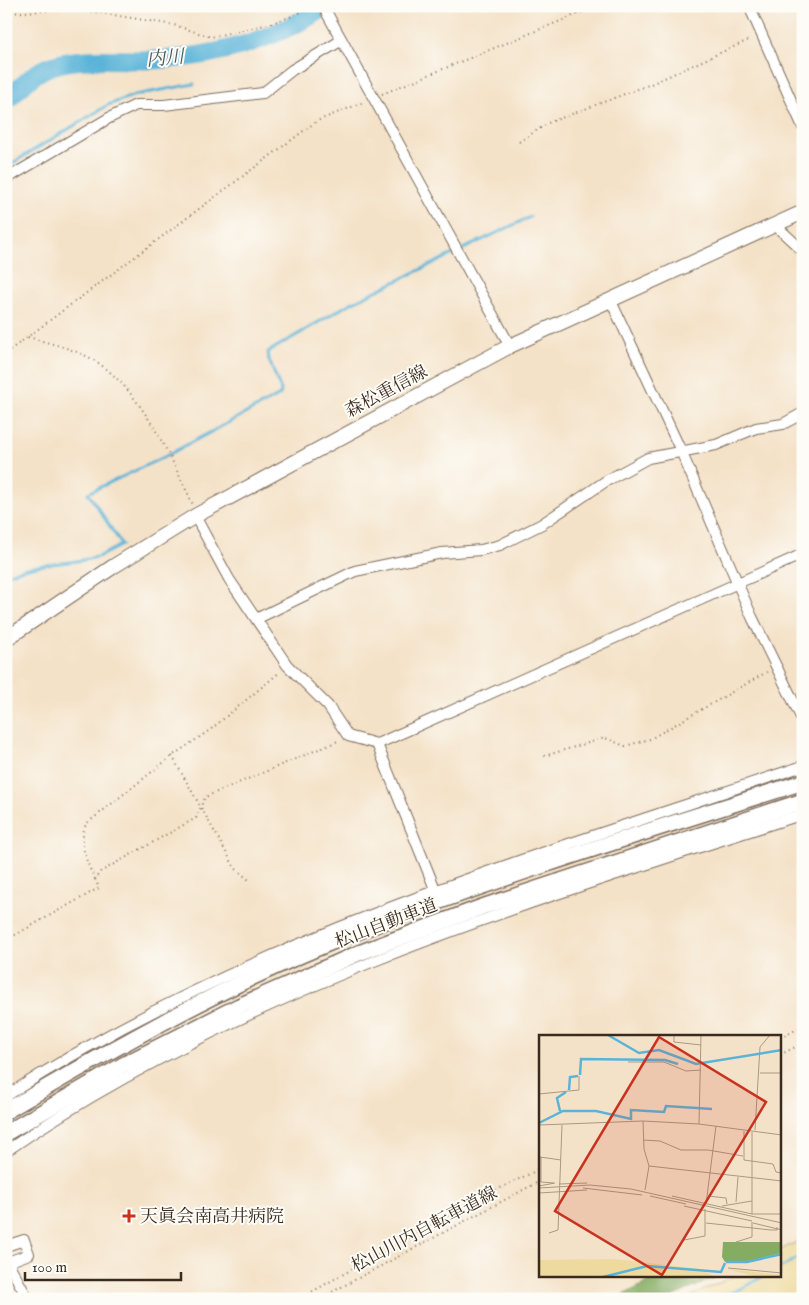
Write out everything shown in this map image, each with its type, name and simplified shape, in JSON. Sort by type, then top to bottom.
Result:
[{"type":"highway","name":"松山自動車道","points":[[6,1111],[113,1048],[231,987],[352,934],[600,846],[803,782]]},
{"type":"highway","name":"松山自動車道","points":[[6,1133],[123,1065],[222,1014],[359,952],[482,907],[803,801]]},
{"type":"main road","name":"森松重信線","points":[[6,639],[114,566],[195,516],[510,346],[803,212]]},
{"type":"street","points":[[323,6],[510,346]]},
{"type":"street","points":[[749,6],[803,127]]},
{"type":"street","points":[[6,179],[109,118],[136,105],[164,105],[262,93],[292,70],[342,40]]},
{"type":"street","points":[[775,225],[803,252]]},
{"type":"street","points":[[610,299],[681,451],[775,667],[802,717]]},
{"type":"street","points":[[256,619],[355,571],[442,553],[481,550],[500,545],[542,524],[606,481],[648,458],[716,445],[756,428],[782,424],[803,413]]},
{"type":"street","points":[[195,516],[229,579],[287,665],[328,706],[348,736],[377,744],[803,554]]},
{"type":"street","points":[[377,744],[435,890]]},
{"type":"street","points":[[6,1096],[103,1036],[285,949],[435,890],[803,766]]},
{"type":"street","points":[[6,1150],[42,1126],[135,1072],[211,1032],[302,989],[448,933],[803,814]]},
{"type":"street","points":[[6,1246],[24,1240],[29,1254],[7,1260],[28,1299]]},
{"type":"path","points":[[6,13],[76,8],[174,25],[211,37],[269,24],[293,16],[312,6]]},
{"type":"path","points":[[6,353],[317,121],[597,6]]},
{"type":"path","points":[[519,142],[548,123],[651,84],[761,35]]},
{"type":"path","points":[[28,337],[90,358],[114,375],[167,447],[195,516]]},
{"type":"path","points":[[6,940],[99,888],[84,852],[81,835],[86,824],[172,756],[210,730],[287,665]]},
{"type":"path","points":[[544,756],[604,738],[625,746],[650,738],[775,667]]},
{"type":"path","points":[[95,879],[100,872],[196,818],[204,797],[348,736]]},
{"type":"path","points":[[172,756],[235,868],[249,880]]},
{"type":"path","points":[[782,1037],[803,1026]]},
{"type":"path","points":[[782,1054],[803,1043]]},
{"type":"path","points":[[299,1299],[479,1198],[539,1169]]},
{"type":"path","name":"松山川内自転車道線","points":[[319,1299],[539,1182]]},
{"type":"green space","points":[[655,1278],[714,1278],[667,1299],[616,1299]]},
{"type":"sand","points":[[803,1239],[803,1299],[685,1299],[730,1278],[782,1278],[782,1249]]},
{"type":"waterway","name":"内川","points":[[6,101],[34,75],[56,65],[82,60],[174,58],[220,51],[264,38],[307,18],[327,6]]},
{"type":"waterway","points":[[6,167],[108,105],[135,95],[194,84]]},
{"type":"waterway","points":[[6,575],[28,568],[97,557],[122,545],[88,493],[166,456],[280,395],[281,390],[269,360],[268,352],[351,303],[530,217]]},
{"type":"waterway","points":[[782,1267],[803,1255]]},
{"type":"waterway","points":[[713,1299],[736,1291],[760,1278]]},
{"type":"place","name":"天眞会南高井病院","points":[[129,1216]]}]
